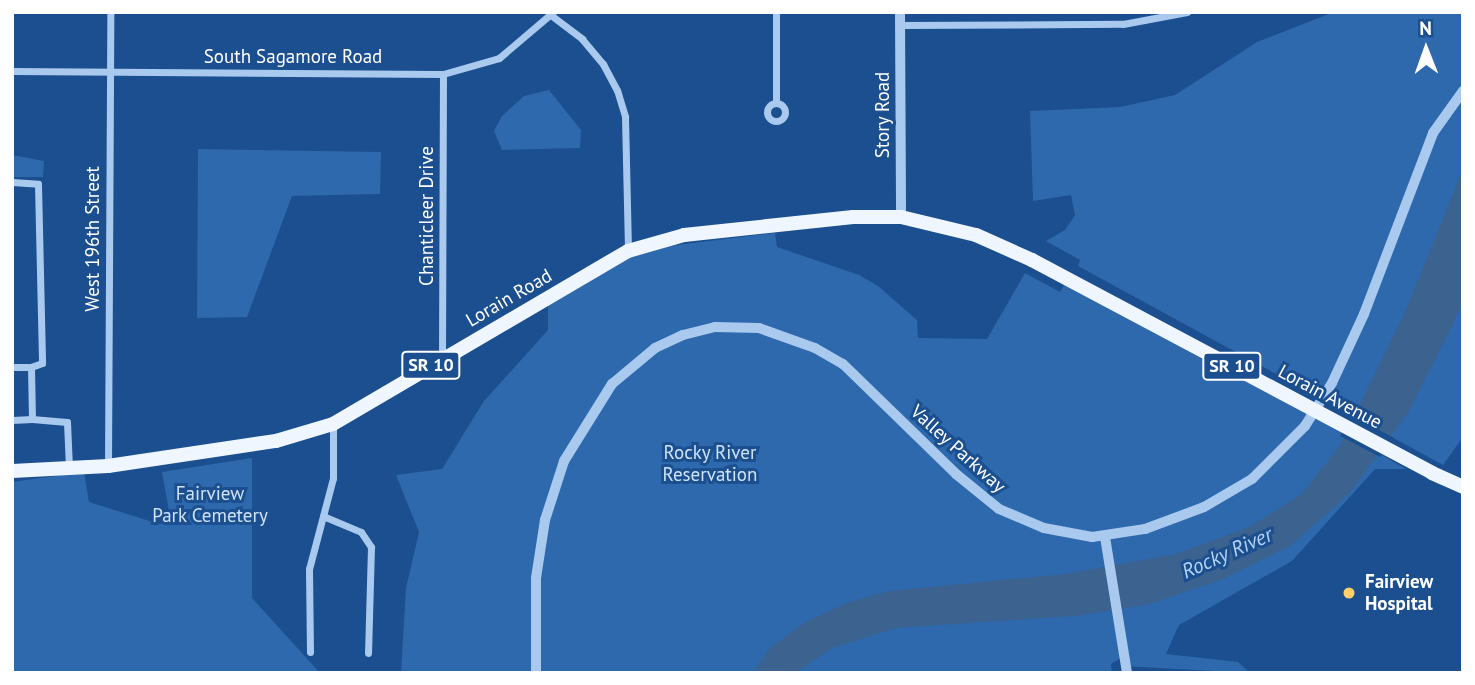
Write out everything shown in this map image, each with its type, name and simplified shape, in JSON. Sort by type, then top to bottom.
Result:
[{"type":"main road","name":"Lorain Road","points":[[12,471],[108,466],[276,441],[333,424],[628,251],[696,233],[853,217],[901,217],[976,235],[1032,260]]},
{"type":"main road","name":"Lorain Avenue","points":[[1032,260],[1463,487]]},
{"type":"street","name":"West 196th Street","points":[[108,466],[110,12]]},
{"type":"street","points":[[776,12],[776,102]]},
{"type":"street","name":"Story Road","points":[[900,12],[901,217]]},
{"type":"street","points":[[900,25],[1123,24],[1187,12]]},
{"type":"street","name":"South Sagamore Road","points":[[12,71],[443,74],[499,58],[552,14]]},
{"type":"street","points":[[552,14],[589,47],[617,90],[625,117],[628,251]]},
{"type":"street","name":"Chanticleer Drive","points":[[442,359],[443,74]]},
{"type":"street","name":"Valley Parkway","points":[[536,673],[536,578],[545,520],[564,461],[612,384],[655,348],[683,335],[715,327],[759,328],[815,348],[843,364],[956,474],[999,509],[1044,528],[1105,537],[1145,529],[1204,507],[1252,479],[1305,426],[1347,355],[1433,133],[1463,92]]},
{"type":"street","points":[[12,182],[38,184],[42,363],[31,367],[12,367]]},
{"type":"street","points":[[31,367],[32,419]]},
{"type":"street","points":[[12,420],[66,422],[69,468]]},
{"type":"street","points":[[310,652],[309,569],[333,478],[333,424]]},
{"type":"street","points":[[323,516],[361,532],[372,547],[368,653]]},
{"type":"street","points":[[1105,537],[1127,673]]},
{"type":"green space","points":[[1334,12],[1463,12],[1463,437],[1443,465],[1078,266],[1080,260],[1046,241],[1065,230],[1075,215],[1071,195],[1033,201],[1030,111],[1120,107],[1175,95],[1257,42]]},
{"type":"green space","points":[[549,90],[581,130],[580,148],[502,150],[494,131],[502,116],[524,96]]},
{"type":"green space","points":[[198,149],[381,152],[380,194],[292,196],[247,317],[197,318]]},
{"type":"green space","points":[[12,155],[44,161],[43,177],[12,177]]},
{"type":"green space","name":"Rocky River Reservation","points":[[775,233],[777,247],[859,275],[878,286],[917,320],[918,338],[987,339],[1025,273],[1060,292],[1070,274],[1406,469],[1375,469],[1292,561],[1179,625],[1166,654],[1238,662],[1250,673],[1123,666],[1121,658],[1111,664],[1112,673],[401,673],[406,588],[419,532],[396,475],[442,469],[484,401],[548,330],[548,300],[636,250]]},
{"type":"green space","name":"Fairview Park Cemetery","points":[[252,458],[252,598],[320,673],[12,673],[12,482],[84,472],[89,502],[159,524],[171,522],[162,472]]},
{"type":"water","name":"Rocky River","points":[[1463,169],[1463,304],[1409,411],[1349,494],[1290,546],[1225,578],[1150,604],[1075,616],[896,628],[832,648],[795,673],[753,673],[770,648],[804,623],[846,603],[889,591],[1066,574],[1176,554],[1249,527],[1302,494],[1339,447],[1406,310]]},
{"type":"pier","points":[[1351,415],[1394,438],[1380,457],[1340,436]]},
{"type":"place","name":"Fairview Hospital","points":[[1349,593]]}]
